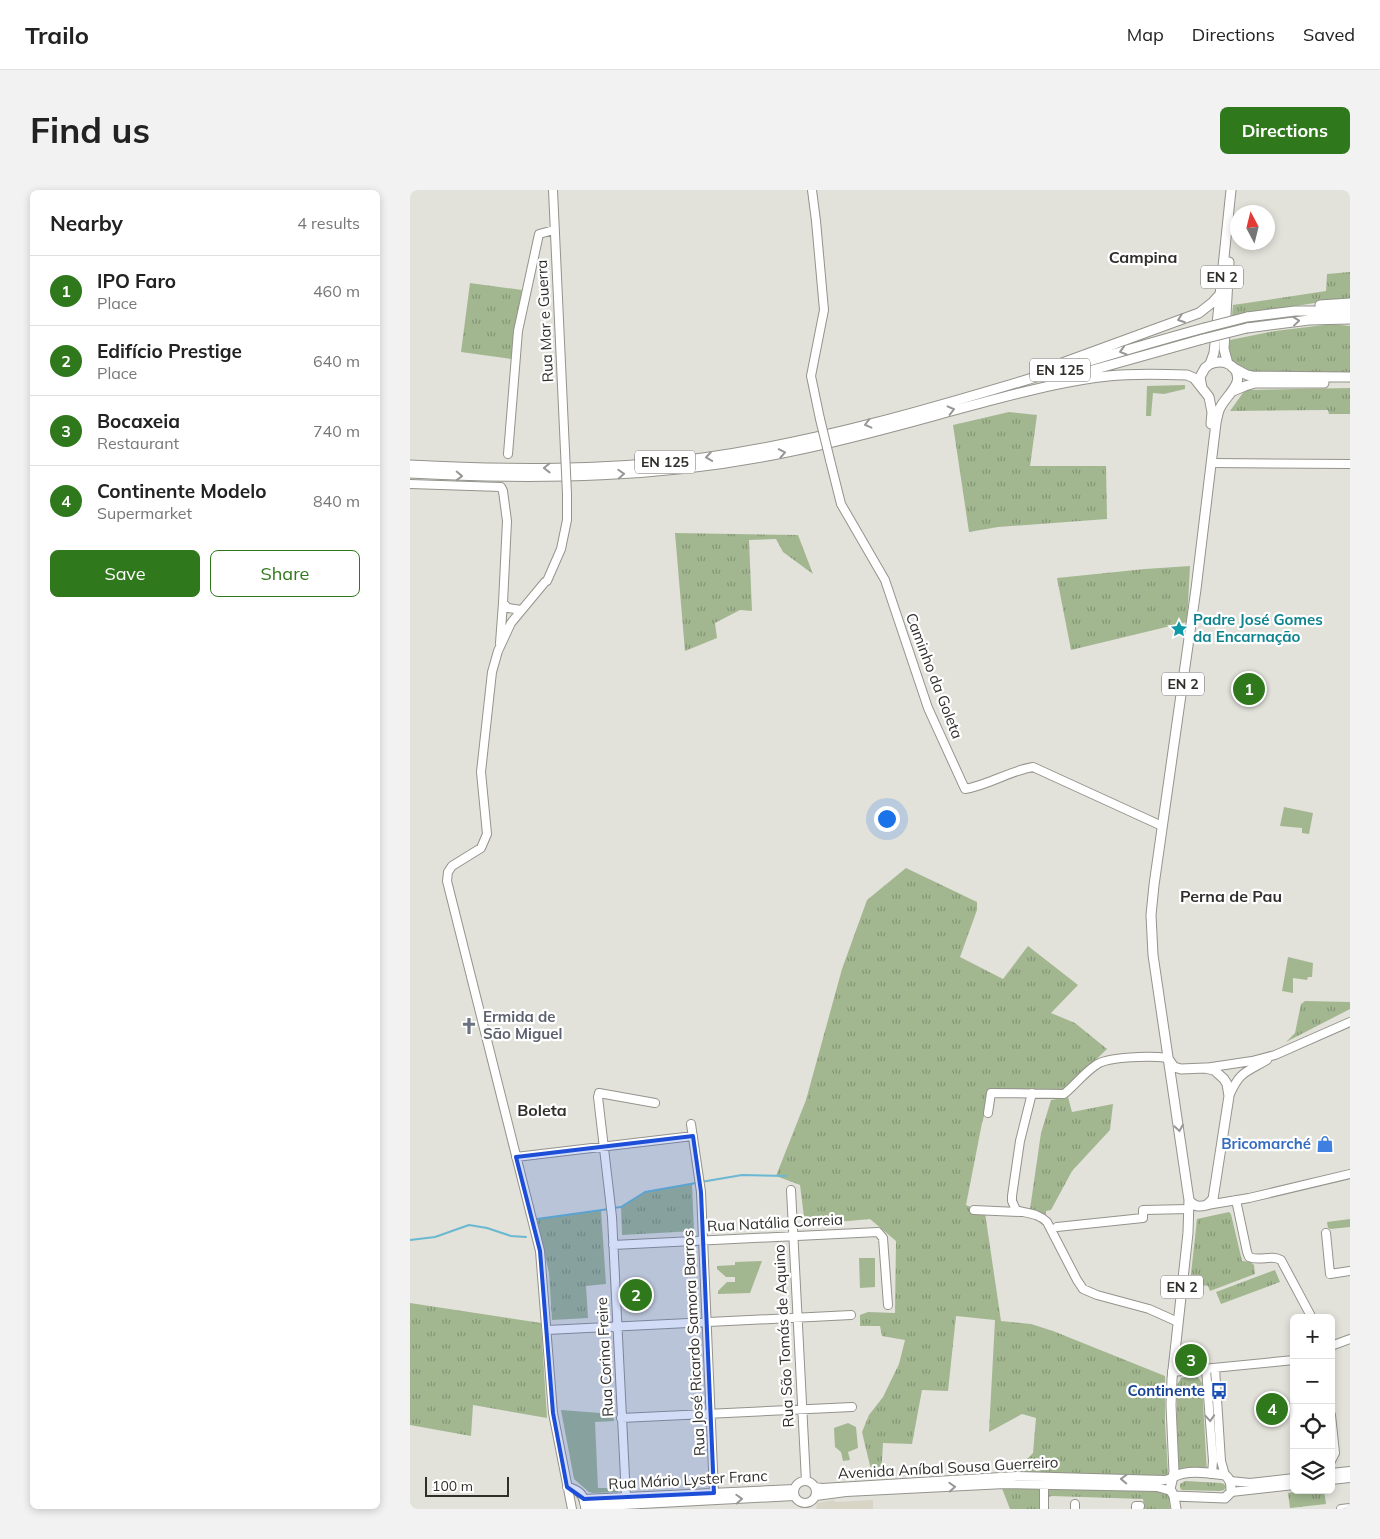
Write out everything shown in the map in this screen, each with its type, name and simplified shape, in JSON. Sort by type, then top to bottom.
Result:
[{"type":"main road","name":"EN 2","points":[[1200,556],[1212,412],[1207,395],[1200,383],[1200,377],[1210,364],[1214,353],[1232,190]]},
{"type":"main road","name":"EN 2","points":[[1174,1476],[1170,1405],[1189,1205],[1152,940],[1152,893],[1219,408],[1231,394],[1237,382],[1237,377],[1224,349],[1232,190]]},
{"type":"main road","points":[[915,412],[1044,369],[1199,312],[1209,306],[1221,292]]},
{"type":"main road","points":[[1276,313],[1309,306],[1350,303]]},
{"type":"main road","points":[[1276,313],[1310,310],[1350,311]]},
{"type":"main road","name":"EN 125","points":[[410,465],[575,468],[647,464],[693,459],[797,441],[915,412],[1204,328],[1248,317],[1276,313]]},
{"type":"main road","name":"EN 125","points":[[410,473],[552,477],[624,474],[706,466],[744,460],[848,439],[970,406],[1086,371],[1247,328],[1309,320],[1350,319]]},
{"type":"main road","points":[[1210,364],[1220,362],[1252,376],[1350,377]]},
{"type":"main road","points":[[970,406],[1063,382],[1129,374],[1191,376],[1207,395],[1217,399],[1255,383],[1350,383]]},
{"type":"main road","points":[[1168,1059],[1174,1067],[1181,1069],[1205,1068],[1214,1070],[1224,1079],[1229,1096],[1213,1199],[1206,1206],[1194,1212],[1189,1219]]},
{"type":"main road","points":[[1172,1080],[1181,1069]]},
{"type":"main road","points":[[1189,1205],[1196,1207],[1206,1206]]},
{"type":"main road","points":[[1172,1493],[1190,1497],[1225,1498],[1231,1492],[1228,1478],[1212,1474],[1194,1473],[1174,1476],[1170,1485],[1172,1493],[1176,1509]]},
{"type":"main road","points":[[1176,1509],[1181,1502],[1190,1497]]},
{"type":"street","name":"Rua Mar e Guerra","points":[[500,647],[511,623],[547,581],[561,549],[567,520],[553,190]]},
{"type":"street","name":"Caminho da Goleta","points":[[812,190],[824,310],[811,376],[841,504],[885,580],[928,708],[965,789],[976,787],[1019,769],[1033,767],[1162,826]]},
{"type":"street","points":[[508,454],[518,331],[539,234],[554,230]]},
{"type":"street","points":[[1212,463],[1350,464]]},
{"type":"street","points":[[410,484],[501,487],[504,491],[507,521],[500,647],[492,672],[481,772],[486,834],[481,848],[452,866],[448,872],[447,880],[540,1251],[553,1414],[572,1509]]},
{"type":"street","points":[[503,603],[508,608],[521,610]]},
{"type":"street","points":[[1229,1096],[1240,1076],[1275,1055],[1350,1022]]},
{"type":"street","points":[[1205,1068],[1252,1061],[1275,1055]]},
{"type":"street","points":[[988,1114],[992,1093],[1064,1094],[1097,1064],[1110,1060],[1154,1056],[1168,1059]]},
{"type":"street","name":"Rua Corina Freire","points":[[625,1504],[611,1211],[598,1097],[599,1093],[655,1103]]},
{"type":"street","points":[[1032,1093],[1020,1141],[1012,1196],[1016,1210],[1035,1214],[1047,1222],[1077,1280],[1084,1289],[1097,1295],[1149,1309],[1178,1322]]},
{"type":"street","name":"Rua José Ricardo Samora Barros","points":[[691,1124],[701,1190],[714,1492]]},
{"type":"street","points":[[516,1157],[693,1136]]},
{"type":"street","points":[[1206,1206],[1350,1174]]},
{"type":"street","points":[[1215,1187],[1222,1198],[1234,1201]]},
{"type":"street","name":"Rua São Tomás de Aquino","points":[[791,1190],[806,1481]]},
{"type":"street","points":[[1234,1201],[1249,1257],[1255,1259],[1274,1257],[1282,1260],[1310,1314]]},
{"type":"street","points":[[1058,1227],[1143,1218],[1143,1210],[1189,1205]]},
{"type":"street","points":[[974,1210],[1023,1212]]},
{"type":"street","name":"Rua Natália Correia","points":[[613,1245],[878,1232],[883,1238],[888,1305]]},
{"type":"street","points":[[1326,1233],[1330,1274],[1350,1272]]},
{"type":"street","points":[[547,1330],[851,1315]]},
{"type":"street","points":[[1335,1345],[1350,1339]]},
{"type":"street","points":[[1172,1372],[1290,1360]]},
{"type":"street","points":[[1210,1368],[1212,1474]]},
{"type":"street","points":[[1210,1368],[1221,1461],[1228,1478],[1250,1483],[1290,1478]]},
{"type":"street","points":[[621,1418],[852,1407]]},
{"type":"street","points":[[1335,1473],[1350,1471]]},
{"type":"street","name":"Avenida Aníbal Sousa Guerreiro","points":[[815,1487],[1017,1476],[1165,1480],[1174,1476]]},
{"type":"street","points":[[1335,1480],[1350,1478]]},
{"type":"street","points":[[806,1481],[812,1483],[815,1487],[816,1496],[811,1502],[805,1504],[798,1502],[794,1493],[798,1483],[806,1481]]},
{"type":"street","name":"Avenida Aníbal Sousa Guerreiro","points":[[816,1496],[846,1492],[1005,1484],[1157,1487],[1172,1493]]},
{"type":"street","points":[[1044,1484],[1044,1509]]},
{"type":"street","points":[[1231,1492],[1290,1485]]},
{"type":"street","points":[[568,1487],[577,1490],[584,1505]]},
{"type":"street","name":"Rua Mário Lyster Franc","points":[[625,1504],[714,1492],[794,1493]]},
{"type":"street","name":"Rua Mário Lyster Franc","points":[[584,1505],[794,1493]]},
{"type":"street","points":[[1342,1509],[1350,1509]]},
{"type":"highlighted area","points":[[693,1136],[701,1192],[714,1493],[584,1499],[567,1487],[553,1413],[540,1251],[516,1157]]},
{"type":"shaded area","points":[[833,1500],[836,1502],[873,1500],[873,1509],[816,1509],[817,1503]]},
{"type":"green space","points":[[1350,272],[1350,299],[1232,316],[1233,305],[1326,291],[1327,274]]},
{"type":"green space","points":[[470,283],[522,290],[511,359],[461,352]]},
{"type":"green space","points":[[1332,324],[1350,326],[1350,374],[1255,373],[1242,369],[1231,359],[1230,340],[1275,331]]},
{"type":"green space","points":[[1185,385],[1185,389],[1164,394],[1153,393],[1151,416],[1146,416],[1147,386]]},
{"type":"green space","points":[[1350,388],[1350,414],[1329,414],[1328,410],[1230,411],[1245,390]]},
{"type":"green space","points":[[1009,412],[1037,415],[1030,466],[1106,466],[1107,519],[998,527],[969,532],[953,425]]},
{"type":"green space","points":[[675,533],[798,535],[813,574],[783,552],[776,539],[749,540],[752,611],[740,610],[715,623],[717,638],[685,651]]},
{"type":"green space","points":[[1190,566],[1187,622],[1071,650],[1057,578]]},
{"type":"green space","points":[[1284,807],[1313,813],[1309,834],[1302,833],[1302,828],[1280,826]]},
{"type":"green space","points":[[906,868],[977,902],[977,910],[960,957],[1003,979],[1028,946],[1078,985],[1051,1013],[1075,1023],[1107,1049],[1064,1090],[992,1089],[982,1123],[966,1205],[985,1213],[1001,1321],[1031,1324],[1053,1331],[1165,1376],[1165,1422],[1170,1509],[1144,1509],[1143,1499],[1052,1496],[1041,1499],[1041,1509],[1010,1509],[1001,1486],[1033,1453],[1036,1418],[1022,1414],[989,1432],[995,1320],[956,1316],[948,1391],[922,1390],[912,1444],[883,1443],[881,1476],[871,1470],[862,1432],[869,1415],[883,1397],[899,1364],[905,1340],[882,1336],[880,1326],[860,1326],[860,1315],[868,1312],[895,1313],[896,1241],[870,1219],[805,1225],[800,1185],[776,1176],[806,1100],[842,969],[867,900]]},
{"type":"green space","points":[[1288,957],[1313,963],[1312,977],[1308,977],[1307,980],[1293,978],[1293,993],[1282,991]]},
{"type":"green space","points":[[1305,1001],[1350,1002],[1350,1009],[1286,1042],[1295,1033],[1301,1004]]},
{"type":"green space","points":[[1068,1097],[1072,1112],[1113,1104],[1110,1130],[1072,1171],[1051,1210],[1046,1211],[1046,1215],[1030,1209],[1041,1133],[1051,1100]]},
{"type":"green space","points":[[692,1184],[694,1231],[622,1235],[621,1207],[645,1192]]},
{"type":"green space","points":[[601,1210],[606,1284],[586,1286],[588,1318],[552,1320],[549,1273],[537,1219]]},
{"type":"green space","points":[[1229,1212],[1242,1261],[1251,1262],[1254,1265],[1255,1274],[1210,1291],[1208,1286],[1190,1283],[1197,1219]]},
{"type":"green space","points":[[1350,1219],[1350,1227],[1328,1228],[1327,1222]]},
{"type":"green space","points":[[859,1258],[875,1258],[875,1287],[860,1288]]},
{"type":"green space","points":[[762,1261],[750,1293],[718,1294],[718,1291],[727,1282],[735,1282],[735,1277],[726,1277],[717,1269],[717,1266],[735,1265],[735,1262]]},
{"type":"green space","points":[[1275,1270],[1280,1282],[1221,1304],[1216,1292]]},
{"type":"green space","points":[[410,1303],[541,1323],[547,1418],[473,1405],[471,1436],[410,1425]]},
{"type":"green space","points":[[1189,1376],[1198,1377],[1202,1383],[1207,1474],[1179,1475],[1177,1385],[1181,1378]]},
{"type":"green space","points":[[561,1410],[613,1414],[614,1421],[595,1422],[598,1488],[618,1488],[618,1492],[589,1492],[574,1479]]},
{"type":"green space","points":[[848,1423],[856,1427],[858,1448],[848,1452],[850,1460],[843,1461],[841,1452],[835,1447],[834,1428]]},
{"type":"green space","points":[[1185,1481],[1221,1483],[1226,1487],[1220,1491],[1182,1490],[1180,1484]]},
{"type":"green space","points":[[1288,1493],[1325,1494],[1326,1504],[1290,1508]]},
{"type":"waterway","points":[[701,1182],[742,1175],[786,1176]]},
{"type":"waterway","points":[[613,1208],[621,1207],[645,1192],[696,1183]]},
{"type":"waterway","points":[[537,1219],[609,1209]]},
{"type":"waterway","points":[[410,1240],[435,1237],[469,1225],[487,1228],[511,1236],[526,1237]]},
{"type":"place","name":"Padre José Gomes da Encarnação","points":[[1179,629]]},
{"type":"place","name":"IPO Faro","points":[[1249,689]]},
{"type":"place","name":"Ermida de São Miguel","points":[[469,1026]]},
{"type":"place","name":"Bricomarché","points":[[1325,1144]]},
{"type":"place","name":"Edifício Prestige","points":[[636,1295]]},
{"type":"place","name":"Bocaxeia","points":[[1191,1360]]},
{"type":"place","name":"Continente","points":[[1219,1391]]},
{"type":"place","name":"Continente Modelo","points":[[1272,1409]]},
{"type":"district","name":"Campina","points":[[1143,257]]},
{"type":"district","name":"Perna de Pau","points":[[1231,896]]},
{"type":"district","name":"Boleta","points":[[542,1110]]}]
